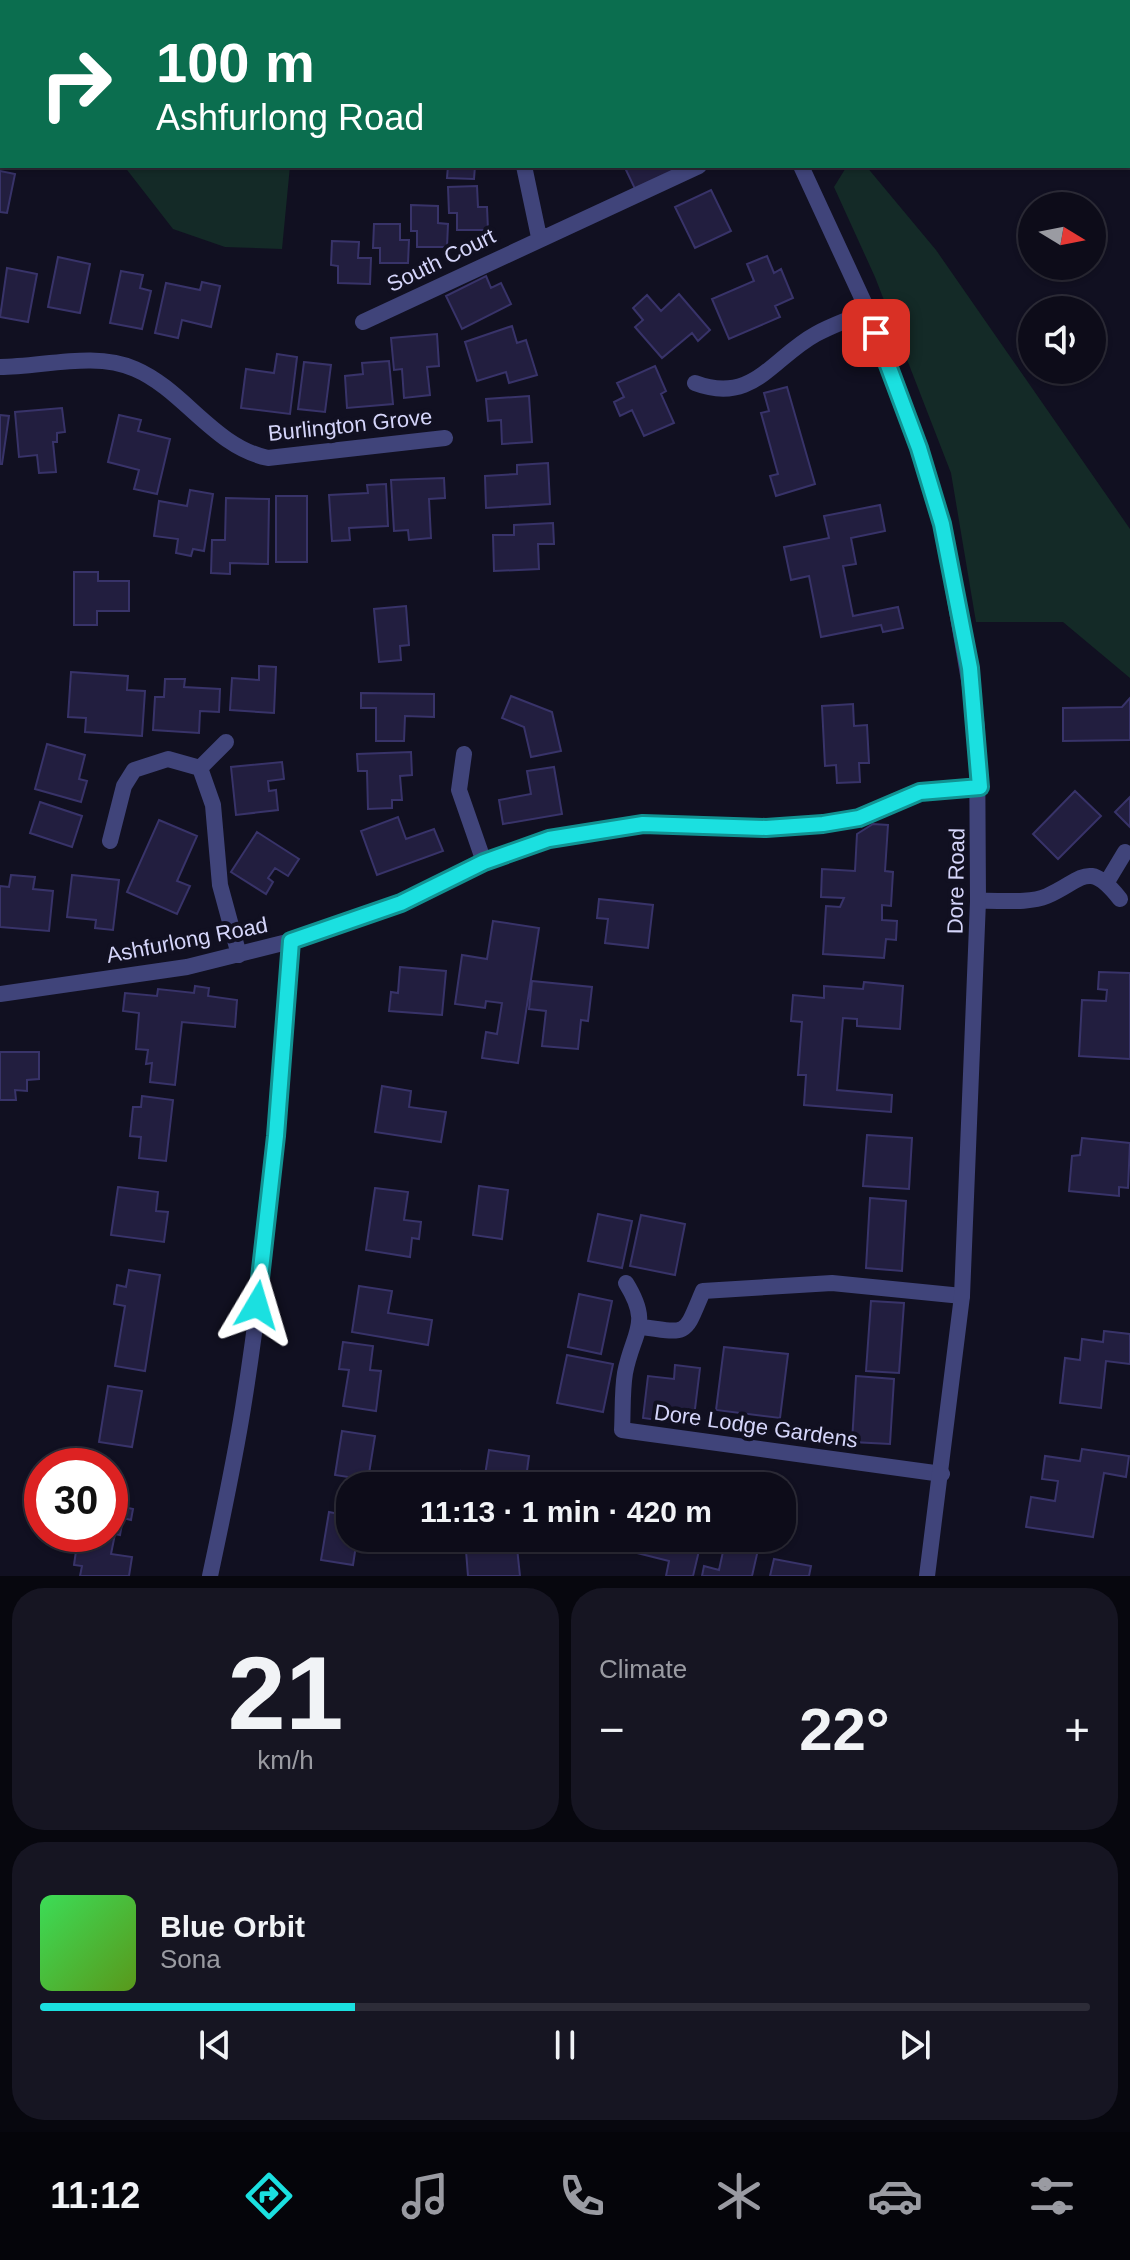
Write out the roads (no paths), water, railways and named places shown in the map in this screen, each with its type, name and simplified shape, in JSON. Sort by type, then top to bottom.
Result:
[{"type":"street","points":[[524,168],[539,237]]},
{"type":"street","name":"South Court","points":[[363,322],[539,237],[632,199],[695,168]]},
{"type":"street","name":"Dore Road","points":[[802,168],[868,311],[919,448],[942,524],[970,668],[980,787],[962,1296],[927,1576]]},
{"type":"street","points":[[695,383],[726,390],[744,386],[815,335],[868,311]]},
{"type":"street","name":"Burlington Grove","points":[[0,367],[106,361],[136,369],[159,383],[231,442],[254,455],[268,458],[445,438]]},
{"type":"street","points":[[200,768],[226,742]]},
{"type":"street","points":[[464,754],[459,790],[484,862]]},
{"type":"street","points":[[110,841],[120,798],[134,770],[168,759],[200,768]]},
{"type":"street","points":[[200,768],[213,805],[220,885],[239,955]]},
{"type":"street","name":"Ashfurlong Road","points":[[0,994],[187,967],[291,941],[401,903],[484,862],[534,844],[581,833],[643,824],[766,828],[823,824],[859,818],[920,792],[980,787]]},
{"type":"street","points":[[1107,882],[1125,852]]},
{"type":"street","points":[[978,901],[1047,896],[1068,882],[1086,876],[1107,882],[1120,899]]},
{"type":"street","points":[[210,1576],[243,1409],[258,1293],[276,1136],[291,941]]},
{"type":"street","points":[[626,1283],[639,1304],[642,1327],[679,1333],[687,1328],[703,1291],[832,1283],[962,1296]]},
{"type":"street","name":"Dore Lodge Gardens","points":[[642,1327],[625,1371],[622,1430],[942,1474]]}]
